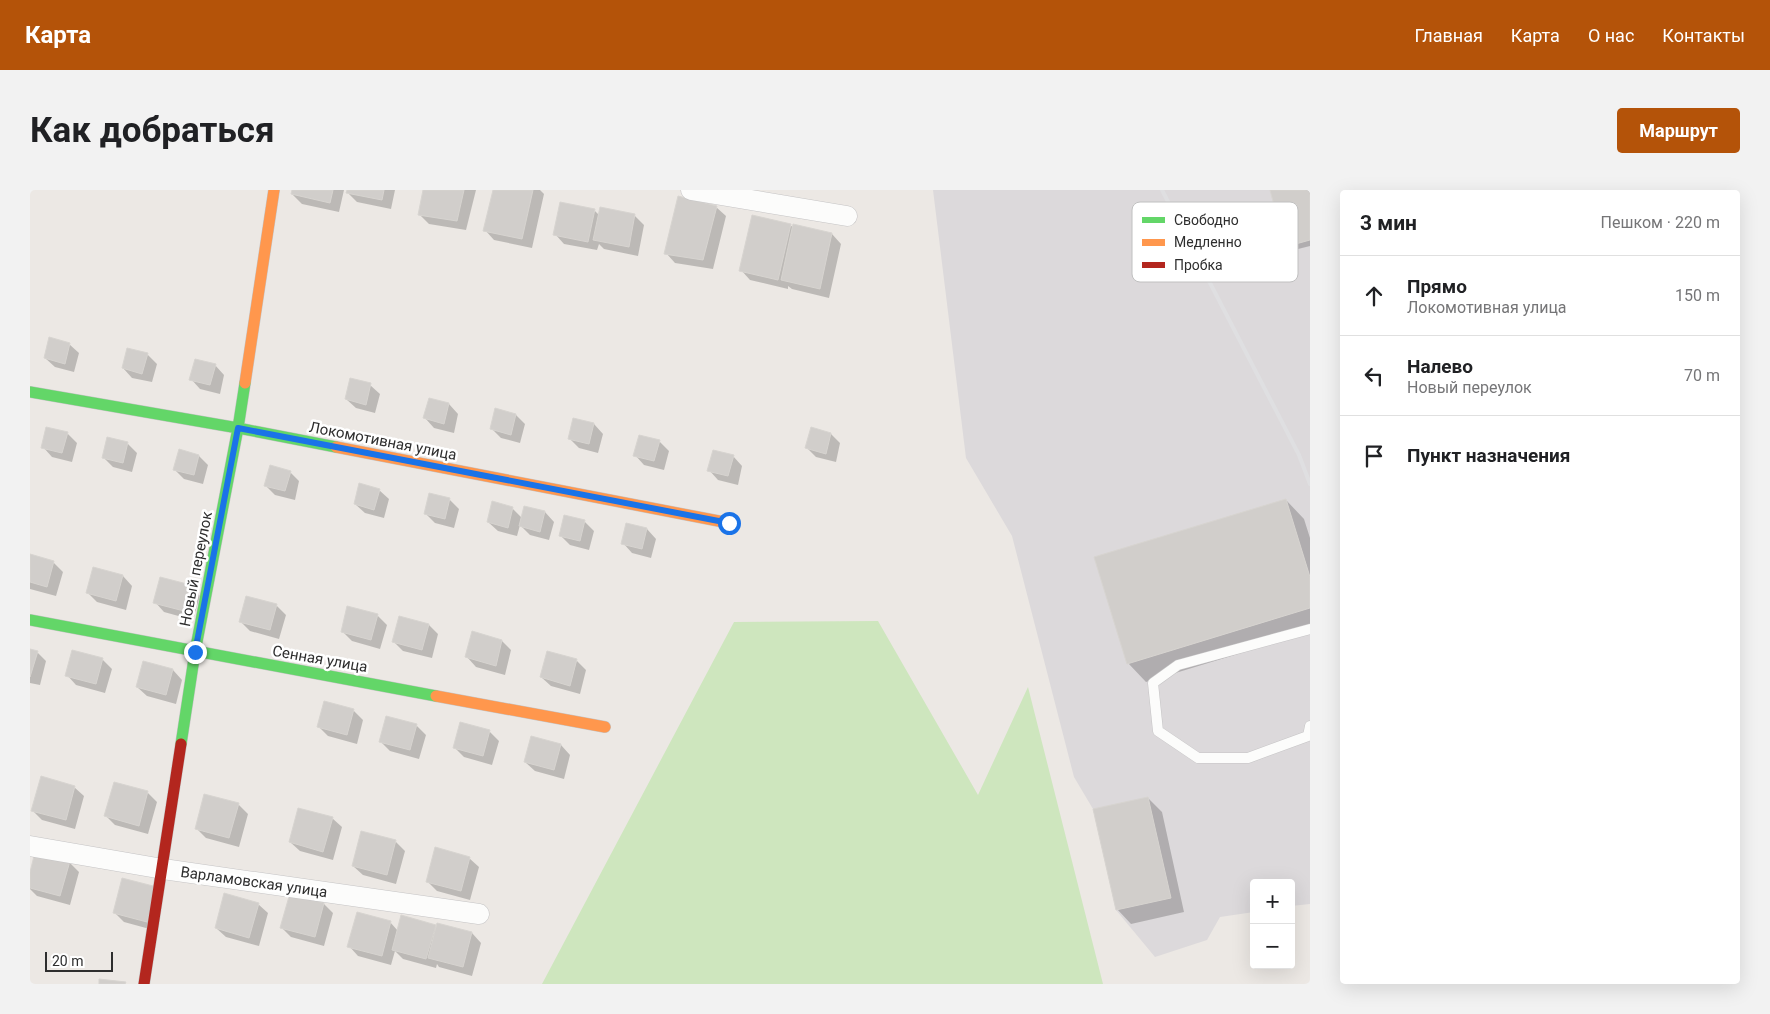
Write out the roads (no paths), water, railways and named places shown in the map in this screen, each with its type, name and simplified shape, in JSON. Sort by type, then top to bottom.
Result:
[{"type":"street","name":"Новый переулок","points":[[144,984],[195,652],[238,428],[274,190]]},
{"type":"street","points":[[691,190],[846,216]]},
{"type":"street","name":"Локомотивная улица","points":[[30,392],[238,428],[729,523]]},
{"type":"street","name":"Сенная улица","points":[[30,620],[605,727]]},
{"type":"street","name":"Варламовская улица","points":[[30,846],[163,869],[479,914]]},
{"type":"lane","points":[[1310,629],[1178,666],[1152,684],[1158,731],[1198,758],[1248,758],[1308,736],[1310,726]]},
{"type":"railway","points":[[1162,190],[1168,202]]},
{"type":"railway","points":[[1210,282],[1299,455],[1310,484]]}]
